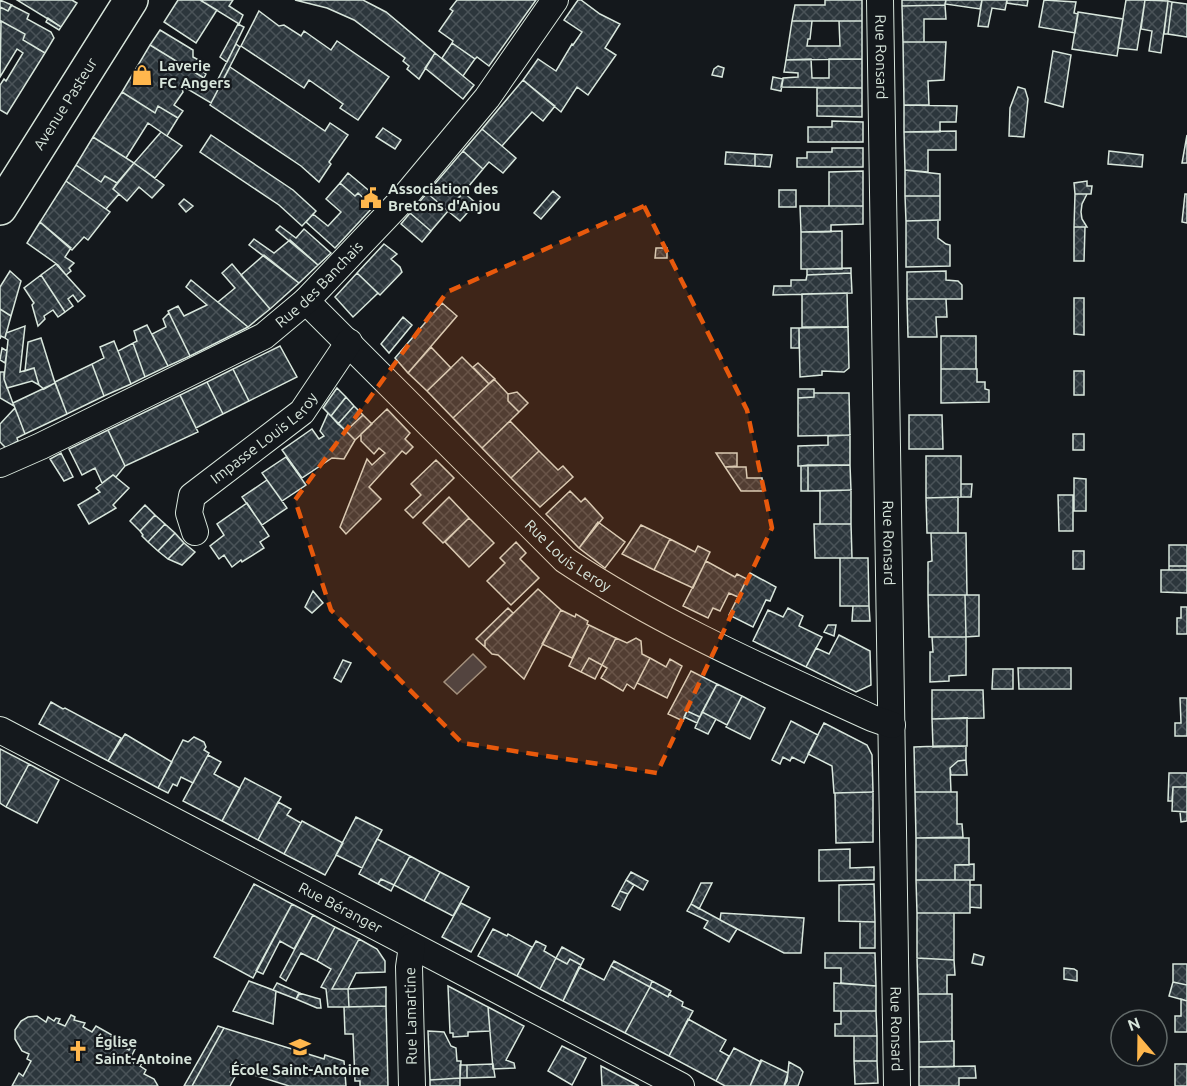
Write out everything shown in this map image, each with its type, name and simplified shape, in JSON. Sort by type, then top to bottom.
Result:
[{"type":"main road","name":"Avenue Pasteur","points":[[0,208],[131,0]]},
{"type":"street","name":"Rue des Banchais","points":[[0,464],[264,336],[306,301],[402,200],[487,98],[555,0]]},
{"type":"street","name":"Rue Ronsard","points":[[880,0],[897,1086]]},
{"type":"street","name":"Rue Louis Leroy","points":[[306,301],[566,560],[602,584],[720,648],[892,725]]},
{"type":"street","name":"Impasse Louis Leroy","points":[[195,532],[189,513],[192,496],[302,412],[349,342]]},
{"type":"street","name":"Rue Béranger","points":[[0,730],[681,1086]]},
{"type":"street","name":"Rue Lamartine","points":[[412,946],[409,967],[412,1086]]},
{"type":"highlighted area","points":[[644,206],[747,410],[772,528],[657,773],[462,743],[331,610],[295,500],[447,292]]},
{"type":"water","points":[[473,654],[486,667],[457,694],[444,682]]},
{"type":"building","points":[[0,0],[12,5],[8,11],[0,7]]},
{"type":"building","points":[[17,0],[72,0],[77,3],[61,27]]},
{"type":"building","points":[[178,0],[200,0],[217,10],[196,43],[164,22]]},
{"type":"building","points":[[200,0],[233,0],[229,6],[243,15],[239,24]]},
{"type":"building","points":[[295,0],[363,0],[386,12],[435,53],[419,79],[407,69],[409,66],[403,61],[405,58],[354,20],[327,8]]},
{"type":"building","points":[[457,0],[536,0],[489,66],[452,43],[453,41],[439,31],[453,11],[450,9]]},
{"type":"building","points":[[578,0],[620,24],[605,48],[616,55],[588,95],[577,87],[561,112],[523,80],[538,59],[556,71],[582,32],[564,20]]},
{"type":"building","points":[[825,0],[862,0],[862,21],[792,21],[795,5],[825,5]]},
{"type":"building","points":[[902,0],[946,0],[945,5],[902,6]]},
{"type":"building","points":[[946,0],[982,0],[980,9],[945,4]]},
{"type":"building","points":[[982,0],[1007,0],[1005,10],[992,8],[988,27],[978,26]]},
{"type":"building","points":[[1007,0],[1028,0],[1027,6],[1007,3]]},
{"type":"building","points":[[1044,0],[1076,2],[1074,13],[1078,14],[1075,33],[1039,27]]},
{"type":"building","points":[[1126,0],[1145,0],[1137,50],[1118,48]]},
{"type":"building","points":[[1145,0],[1168,1],[1161,53],[1149,51],[1152,31],[1141,29]]},
{"type":"building","points":[[1168,1],[1172,2],[1168,34],[1164,34]]},
{"type":"building","points":[[1172,2],[1187,4],[1187,37],[1168,34]]},
{"type":"building","points":[[11,5],[29,14],[27,19],[51,32],[54,38],[45,53],[23,40],[25,34],[1,21],[0,23],[0,7],[8,11]]},
{"type":"building","points":[[945,5],[946,19],[924,19],[924,42],[903,42],[902,6]]},
{"type":"building","points":[[259,11],[279,26],[284,25],[301,36],[304,31],[331,50],[337,41],[389,77],[358,120],[340,108],[343,104],[309,80],[304,88],[241,46]]},
{"type":"building","points":[[1078,12],[1123,19],[1117,56],[1072,49]]},
{"type":"building","points":[[48,18],[61,27],[59,30],[46,22]]},
{"type":"building","points":[[1,21],[25,34],[23,40],[45,53],[7,114],[0,110],[0,85],[4,79],[6,81],[23,53],[17,49],[0,77]]},
{"type":"building","points":[[792,21],[812,21],[807,46],[840,46],[839,21],[862,21],[862,59],[786,60]]},
{"type":"building","points":[[238,24],[244,27],[227,62],[220,57]]},
{"type":"building","points":[[160,30],[193,50],[193,57],[206,64],[202,71],[206,74],[204,78],[150,45]]},
{"type":"building","points":[[903,42],[946,42],[944,80],[928,81],[929,105],[904,105]]},
{"type":"building","points":[[452,43],[475,59],[463,76],[442,58]]},
{"type":"building","points":[[236,44],[240,47],[211,103],[181,85],[183,92],[174,105],[183,111],[178,118],[158,106],[155,113],[122,92],[150,45],[215,85]]},
{"type":"building","points":[[1053,51],[1071,55],[1063,107],[1045,102]]},
{"type":"building","points":[[435,53],[474,85],[463,99],[425,68]]},
{"type":"building","points":[[811,59],[812,78],[829,78],[829,59],[862,59],[862,88],[781,87],[783,78],[798,77],[798,73],[784,72],[786,60]]},
{"type":"building","points":[[718,66],[724,68],[722,77],[712,75]]},
{"type":"building","points":[[230,67],[325,131],[330,123],[348,135],[329,162],[331,164],[319,182],[301,166],[210,105]]},
{"type":"building","points":[[773,77],[783,79],[781,91],[771,89]]},
{"type":"building","points":[[523,80],[555,106],[543,121],[532,112],[502,146],[482,129]]},
{"type":"building","points":[[1018,87],[1025,89],[1028,99],[1024,137],[1009,136],[1010,108]]},
{"type":"building","points":[[817,88],[862,88],[862,106],[817,106]]},
{"type":"building","points":[[122,92],[155,113],[158,106],[178,118],[167,136],[148,123],[126,158],[93,137]]},
{"type":"building","points":[[904,105],[957,106],[956,122],[940,122],[940,132],[904,132]]},
{"type":"building","points":[[817,106],[862,106],[862,117],[817,116]]},
{"type":"building","points":[[832,121],[863,122],[863,142],[808,142],[808,127],[832,127]]},
{"type":"building","points":[[383,128],[401,140],[395,149],[376,137]]},
{"type":"building","points":[[482,129],[516,158],[503,173],[489,162],[483,169],[463,151]]},
{"type":"building","points":[[956,131],[956,150],[928,150],[928,172],[905,170],[904,132]]},
{"type":"building","points":[[161,132],[182,146],[155,178],[134,163]]},
{"type":"building","points":[[211,135],[293,190],[316,211],[302,226],[279,205],[200,152]]},
{"type":"building","points":[[1187,135],[1187,163],[1182,163]]},
{"type":"building","points":[[93,137],[134,163],[117,183],[105,176],[101,182],[76,165]]},
{"type":"building","points":[[832,148],[863,148],[863,167],[797,167],[797,158],[807,158],[807,152],[832,152]]},
{"type":"building","points":[[463,151],[483,169],[448,211],[427,193]]},
{"type":"building","points":[[1109,151],[1143,155],[1142,167],[1108,164]]},
{"type":"building","points":[[726,152],[755,154],[755,166],[725,164]]},
{"type":"building","points":[[755,154],[772,155],[770,167],[755,166]]},
{"type":"building","points":[[134,163],[164,185],[152,198],[139,187],[127,201],[113,189]]},
{"type":"building","points":[[76,165],[101,182],[105,176],[117,183],[113,189],[119,194],[106,209],[66,181]]},
{"type":"building","points":[[905,170],[940,174],[940,196],[905,196]]},
{"type":"building","points":[[863,171],[863,206],[829,206],[829,172]]},
{"type":"building","points":[[348,173],[379,199],[373,207],[358,193],[355,196],[340,183]]},
{"type":"building","points":[[66,181],[110,212],[88,240],[84,237],[72,250],[40,222]]},
{"type":"building","points":[[1087,181],[1087,186],[1092,186],[1091,194],[1075,194],[1074,183]]},
{"type":"building","points":[[340,183],[355,196],[358,193],[373,207],[335,248],[306,222],[313,214],[328,226],[341,212],[326,199]]},
{"type":"building","points":[[779,190],[796,190],[796,207],[779,207]]},
{"type":"building","points":[[553,191],[560,197],[541,219],[534,213]]},
{"type":"building","points":[[463,192],[476,203],[460,221],[448,211]]},
{"type":"building","points":[[427,193],[448,211],[431,231],[410,213]]},
{"type":"building","points":[[1075,194],[1087,194],[1081,212],[1087,227],[1074,227]]},
{"type":"building","points":[[1185,194],[1187,194],[1187,223],[1182,222]]},
{"type":"building","points":[[905,196],[940,196],[940,220],[906,221]]},
{"type":"building","points":[[184,199],[193,206],[186,212],[179,204]]},
{"type":"building","points":[[800,206],[863,206],[863,224],[831,225],[831,232],[801,232]]},
{"type":"building","points":[[410,213],[431,231],[422,242],[401,224]]},
{"type":"building","points":[[938,220],[938,238],[950,245],[950,266],[906,267],[906,221]]},
{"type":"building","points":[[40,222],[71,248],[65,257],[74,263],[69,268],[71,271],[66,275],[58,265],[27,243]]},
{"type":"building","points":[[280,226],[296,238],[304,229],[331,253],[318,265],[276,230]]},
{"type":"building","points":[[1074,227],[1085,227],[1084,261],[1074,261]]},
{"type":"building","points":[[842,231],[842,269],[801,269],[801,232]]},
{"type":"building","points":[[254,239],[274,253],[290,240],[318,265],[299,283],[249,245]]},
{"type":"building","points":[[384,244],[397,254],[391,259],[402,272],[380,295],[357,273]]},
{"type":"building","points":[[656,248],[667,248],[667,258],[655,258]]},
{"type":"building","points":[[264,255],[299,283],[270,309],[241,275]]},
{"type":"building","points":[[56,264],[85,296],[78,302],[73,295],[68,299],[73,306],[65,312],[41,275]]},
{"type":"building","points":[[232,264],[270,309],[248,327],[218,302],[235,288],[222,273]]},
{"type":"building","points":[[851,268],[851,273],[807,275],[807,269]]},
{"type":"building","points":[[10,271],[21,281],[11,316],[0,309],[0,287]]},
{"type":"building","points":[[946,271],[946,280],[958,281],[962,285],[962,299],[907,299],[907,272]]},
{"type":"building","points":[[357,273],[378,293],[353,317],[335,297]]},
{"type":"building","points":[[851,273],[852,293],[773,295],[774,286],[791,286],[791,280],[806,280],[807,275]]},
{"type":"building","points":[[41,275],[65,312],[58,317],[53,310],[44,316],[45,319],[38,326],[32,305],[34,303],[24,288]]},
{"type":"building","points":[[191,280],[248,327],[190,356],[168,311],[178,306],[184,316],[207,305],[186,287]]},
{"type":"building","points":[[847,293],[848,327],[802,327],[802,294]]},
{"type":"building","points":[[1074,298],[1084,298],[1084,335],[1074,334]]},
{"type":"building","points":[[907,299],[946,299],[947,317],[936,317],[937,337],[908,337]]},
{"type":"building","points":[[442,303],[457,316],[408,373],[395,358]]},
{"type":"building","points":[[0,309],[11,316],[5,338],[1,336],[0,339]]},
{"type":"building","points":[[169,313],[190,356],[168,366],[152,334],[166,327],[163,319]]},
{"type":"building","points":[[403,317],[412,325],[389,353],[381,344]]},
{"type":"building","points":[[147,325],[168,366],[145,377],[133,343],[137,341],[134,331]]},
{"type":"building","points":[[25,326],[20,372],[34,368],[39,385],[32,381],[7,388],[4,379],[8,340],[5,338],[6,333]]},
{"type":"building","points":[[848,327],[849,368],[844,372],[822,371],[822,375],[800,377],[799,328]]},
{"type":"building","points":[[791,328],[799,328],[799,348],[791,348]]},
{"type":"building","points":[[941,336],[976,336],[976,369],[941,369]]},
{"type":"building","points":[[41,338],[55,383],[44,389],[39,385],[34,368],[25,371],[28,342]]},
{"type":"building","points":[[114,341],[131,384],[104,396],[92,364],[104,358],[100,347]]},
{"type":"building","points":[[133,343],[145,377],[131,384],[118,351]]},
{"type":"building","points":[[280,346],[297,377],[249,401],[233,369]]},
{"type":"building","points":[[431,347],[451,368],[427,391],[408,373]]},
{"type":"building","points":[[2,348],[7,351],[5,363],[0,360]]},
{"type":"building","points":[[462,357],[489,384],[453,418],[427,391]]},
{"type":"building","points":[[478,363],[495,379],[489,384],[473,367]]},
{"type":"building","points":[[92,364],[104,396],[67,414],[55,382]]},
{"type":"building","points":[[233,369],[249,401],[223,414],[207,382]]},
{"type":"building","points":[[941,369],[977,369],[977,382],[985,382],[985,389],[989,390],[989,402],[941,403]]},
{"type":"building","points":[[1074,371],[1084,371],[1084,395],[1074,395]]},
{"type":"building","points":[[0,372],[4,372],[4,379],[14,406],[0,398]]},
{"type":"building","points":[[494,379],[508,394],[508,401],[519,412],[482,448],[453,418]]},
{"type":"building","points":[[207,382],[223,414],[196,428],[180,395]]},
{"type":"building","points":[[55,383],[67,414],[25,434],[13,403]]},
{"type":"building","points":[[337,388],[346,397],[331,416],[323,408]]},
{"type":"building","points":[[798,389],[814,389],[814,397],[798,398]]},
{"type":"building","points":[[517,392],[528,403],[519,412],[508,401],[508,394]]},
{"type":"building","points":[[814,393],[849,393],[850,435],[798,436],[798,398],[814,397]]},
{"type":"building","points":[[180,395],[198,432],[125,466],[108,430]]},
{"type":"building","points":[[346,397],[354,406],[338,424],[331,416]]},
{"type":"building","points":[[354,406],[363,415],[346,431],[338,424]]},
{"type":"building","points":[[15,408],[25,434],[6,448],[0,442],[0,424]]},
{"type":"building","points":[[387,409],[410,433],[405,439],[413,447],[406,454],[402,451],[369,487],[381,499],[346,534],[340,527],[367,459],[372,465],[385,453],[379,448],[374,454],[361,441],[361,434]]},
{"type":"building","points":[[328,413],[355,440],[344,459],[332,458],[302,478],[282,450],[312,429],[319,439],[324,436],[320,431]]},
{"type":"building","points":[[363,415],[372,424],[355,440],[346,431]]},
{"type":"building","points":[[909,415],[942,415],[943,449],[909,449]]},
{"type":"building","points":[[510,421],[539,451],[511,478],[482,448]]},
{"type":"building","points":[[108,430],[125,466],[116,477],[113,475],[102,483],[95,468],[82,475],[69,449]]},
{"type":"building","points":[[1073,434],[1084,434],[1084,450],[1073,450]]},
{"type":"building","points":[[850,435],[850,465],[798,466],[798,446],[828,445],[828,436]]},
{"type":"building","points":[[539,451],[558,470],[563,466],[573,477],[540,507],[511,478]]},
{"type":"building","points":[[61,453],[73,477],[64,481],[50,459]]},
{"type":"building","points":[[716,453],[737,453],[737,466],[725,467]]},
{"type":"building","points":[[926,456],[961,456],[961,497],[926,498]]},
{"type":"building","points":[[286,457],[306,485],[282,501],[262,473]]},
{"type":"building","points":[[436,460],[454,478],[413,518],[405,510],[421,495],[411,484]]},
{"type":"building","points":[[808,465],[808,491],[801,491],[801,466]]},
{"type":"building","points":[[808,465],[850,465],[851,490],[808,491]]},
{"type":"building","points":[[725,467],[746,467],[747,478],[762,478],[763,491],[741,491]]},
{"type":"building","points":[[113,475],[129,488],[113,505],[116,508],[89,524],[78,505],[100,492],[96,488]]},
{"type":"building","points":[[1074,478],[1086,479],[1086,511],[1074,511]]},
{"type":"building","points":[[267,480],[287,508],[262,525],[242,497]]},
{"type":"building","points":[[961,484],[972,484],[971,497],[961,497]]},
{"type":"building","points":[[851,490],[851,524],[820,524],[820,491]]},
{"type":"building","points":[[570,491],[581,502],[585,498],[603,518],[579,548],[546,514]]},
{"type":"building","points":[[1058,495],[1073,495],[1073,531],[1059,531]]},
{"type":"building","points":[[449,497],[469,518],[443,543],[423,523]]},
{"type":"building","points":[[958,497],[958,533],[927,533],[926,498]]},
{"type":"building","points":[[247,503],[269,536],[260,542],[264,548],[232,567],[224,555],[219,559],[210,546],[224,535],[217,524]]},
{"type":"building","points":[[145,505],[155,515],[140,531],[130,521]]},
{"type":"building","points":[[155,515],[165,524],[148,542],[140,531]]},
{"type":"building","points":[[469,518],[494,543],[469,567],[445,542]]},
{"type":"building","points":[[598,522],[625,542],[605,568],[579,548]]},
{"type":"building","points":[[165,524],[175,533],[158,551],[148,542]]},
{"type":"building","points":[[814,524],[851,524],[852,558],[815,558]]},
{"type":"building","points":[[641,525],[670,539],[654,570],[622,554]]},
{"type":"building","points":[[175,533],[184,543],[168,559],[158,551]]},
{"type":"building","points":[[931,533],[966,533],[967,595],[928,595],[928,562],[932,561]]},
{"type":"building","points":[[670,539],[695,552],[698,546],[710,552],[693,588],[654,570]]},
{"type":"building","points":[[516,542],[526,553],[520,559],[539,578],[511,605],[487,581],[505,563],[500,558]]},
{"type":"building","points":[[184,543],[195,552],[182,565],[168,559]]},
{"type":"building","points":[[1169,545],[1187,545],[1187,566],[1169,566]]},
{"type":"building","points":[[1073,551],[1084,551],[1084,569],[1073,569]]},
{"type":"building","points":[[840,558],[868,558],[869,606],[840,606]]},
{"type":"building","points":[[706,561],[735,577],[737,574],[747,579],[738,597],[729,593],[720,611],[713,608],[708,618],[683,606]]},
{"type":"building","points":[[1169,566],[1187,566],[1187,570],[1169,570]]},
{"type":"building","points":[[1161,570],[1187,570],[1187,593],[1161,592]]},
{"type":"building","points":[[750,573],[776,587],[770,601],[766,600],[753,627],[729,615]]},
{"type":"building","points":[[538,589],[561,610],[524,679],[498,655],[492,654],[485,647],[485,641]]},
{"type":"building","points":[[313,591],[323,603],[312,613],[305,607]]},
{"type":"building","points":[[928,595],[965,595],[966,637],[929,637]]},
{"type":"building","points":[[965,595],[979,595],[979,636],[966,637]]},
{"type":"building","points":[[853,606],[869,606],[870,621],[852,621]]},
{"type":"building","points":[[1181,607],[1187,607],[1187,634],[1177,634],[1177,618],[1181,618]]},
{"type":"building","points":[[508,608],[513,613],[485,641],[485,647],[476,639]]},
{"type":"building","points":[[788,608],[803,616],[799,626],[822,637],[806,667],[753,641],[768,610],[783,617]]},
{"type":"building","points":[[561,610],[575,617],[576,614],[588,621],[589,625],[572,658],[542,644]]},
{"type":"building","points":[[589,625],[616,638],[602,665],[589,658],[581,672],[569,666]]},
{"type":"building","points":[[828,625],[836,625],[834,636],[824,632]]},
{"type":"building","points":[[839,635],[870,651],[871,685],[856,692],[806,667],[816,648],[829,654]]},
{"type":"building","points":[[932,637],[966,637],[966,675],[949,676],[949,681],[930,682]]},
{"type":"building","points":[[616,638],[627,643],[636,638],[641,641],[642,654],[650,658],[634,689],[627,684],[623,691],[601,678],[607,668],[602,665]]},
{"type":"building","points":[[589,658],[602,665],[595,679],[581,672]]},
{"type":"building","points":[[650,658],[666,667],[670,659],[682,666],[667,698],[637,683]]},
{"type":"building","points":[[343,660],[351,663],[341,682],[334,678]]},
{"type":"building","points":[[1018,668],[1071,668],[1071,689],[1019,689]]},
{"type":"building","points":[[993,669],[1013,669],[1013,689],[992,689]]},
{"type":"building","points":[[691,671],[717,684],[700,717],[687,711],[683,721],[668,714]]},
{"type":"building","points":[[717,684],[742,696],[727,725],[702,712]]},
{"type":"building","points":[[932,690],[983,690],[984,718],[932,719]]},
{"type":"building","points":[[742,696],[765,708],[750,739],[726,727]]},
{"type":"building","points":[[1180,698],[1187,698],[1187,736],[1175,736],[1175,723],[1181,723]]},
{"type":"building","points":[[51,702],[121,738],[108,761],[39,724]]},
{"type":"building","points":[[687,711],[700,717],[697,723],[684,717]]},
{"type":"building","points":[[702,712],[716,719],[708,734],[695,728]]},
{"type":"building","points":[[967,718],[967,746],[933,747],[932,719]]},
{"type":"building","points":[[791,721],[818,735],[804,763],[792,757],[790,761],[783,757],[780,764],[772,760]]},
{"type":"building","points":[[824,723],[867,745],[872,755],[873,792],[834,793],[832,766],[808,754]]},
{"type":"building","points":[[125,734],[172,762],[158,788],[108,761]]},
{"type":"building","points":[[194,737],[204,742],[206,747],[204,750],[209,753],[193,783],[181,777],[177,786],[173,784],[168,793],[158,788],[183,740],[188,742]]},
{"type":"building","points":[[966,746],[966,760],[958,761],[950,768],[951,792],[915,792],[914,747]]},
{"type":"building","points":[[0,749],[29,764],[6,807],[0,803]]},
{"type":"building","points":[[208,755],[221,762],[214,774],[240,788],[222,821],[183,801]]},
{"type":"building","points":[[966,760],[967,775],[951,775],[950,768],[958,761]]},
{"type":"building","points":[[29,764],[59,780],[37,823],[6,807]]},
{"type":"building","points":[[1169,773],[1187,773],[1187,787],[1173,787],[1172,801],[1168,801]]},
{"type":"building","points":[[245,778],[281,797],[258,840],[222,821]]},
{"type":"building","points":[[1173,787],[1187,787],[1187,812],[1172,811]]},
{"type":"building","points":[[873,792],[873,842],[836,843],[835,793]]},
{"type":"building","points":[[915,792],[957,792],[957,824],[962,824],[963,837],[916,838]]},
{"type":"building","points":[[278,802],[291,809],[287,815],[301,823],[284,854],[258,840]]},
{"type":"building","points":[[1180,812],[1187,812],[1187,821],[1181,822]]},
{"type":"building","points":[[356,817],[382,830],[362,868],[336,855]]},
{"type":"building","points":[[302,821],[343,843],[325,875],[284,854]]},
{"type":"building","points":[[916,838],[969,838],[969,865],[955,865],[955,880],[916,880]]},
{"type":"building","points":[[377,839],[410,856],[394,885],[381,879],[378,884],[359,874]]},
{"type":"building","points":[[850,849],[850,868],[874,867],[874,880],[819,881],[819,850]]},
{"type":"building","points":[[410,856],[440,872],[424,901],[394,885]]},
{"type":"building","points":[[974,864],[974,880],[955,880],[955,865]]},
{"type":"building","points":[[440,872],[469,887],[453,916],[424,901]]},
{"type":"building","points":[[631,872],[648,881],[643,890],[626,880]]},
{"type":"building","points":[[381,879],[394,885],[391,891],[378,884]]},
{"type":"building","points":[[626,880],[634,885],[628,894],[620,891]]},
{"type":"building","points":[[916,880],[970,880],[970,913],[917,913]]},
{"type":"building","points":[[701,883],[712,883],[699,909],[691,904]]},
{"type":"building","points":[[254,884],[292,904],[253,978],[214,957]]},
{"type":"building","points":[[874,884],[875,922],[839,921],[839,885]]},
{"type":"building","points":[[970,885],[981,885],[981,908],[970,907]]},
{"type":"building","points":[[620,891],[628,894],[620,910],[612,906]]},
{"type":"building","points":[[461,903],[490,918],[471,952],[442,937]]},
{"type":"building","points":[[292,904],[313,915],[294,949],[280,941],[263,974],[256,971]]},
{"type":"building","points":[[691,904],[737,929],[729,942],[704,928],[708,921],[687,911]]},
{"type":"building","points":[[721,913],[804,918],[801,953],[784,953],[720,920]]},
{"type":"building","points":[[917,913],[954,913],[954,960],[917,958]]},
{"type":"building","points":[[313,915],[335,927],[317,961],[301,953],[286,981],[280,977]]},
{"type":"building","points":[[860,922],[875,922],[875,948],[860,948]]},
{"type":"building","points":[[335,927],[359,939],[332,989],[348,989],[349,1007],[328,1007],[326,989],[321,987],[331,969],[317,961]]},
{"type":"building","points":[[493,929],[532,947],[517,976],[478,956]]},
{"type":"building","points":[[359,939],[377,949],[385,961],[385,972],[356,973],[348,989],[332,989]]},
{"type":"building","points":[[536,941],[546,946],[544,951],[556,958],[540,989],[517,976]]},
{"type":"building","points":[[562,947],[584,959],[581,965],[570,959],[567,964],[556,958]]},
{"type":"building","points":[[825,953],[875,953],[876,986],[841,983],[841,968],[825,968]]},
{"type":"building","points":[[974,954],[984,957],[982,965],[972,963]]},
{"type":"building","points":[[556,958],[567,964],[570,959],[581,965],[563,1001],[540,989]]},
{"type":"building","points":[[917,958],[954,960],[955,975],[947,975],[947,994],[918,994]]},
{"type":"building","points":[[614,961],[652,981],[650,987],[611,966]]},
{"type":"building","points":[[1173,964],[1187,964],[1187,985],[1173,982]]},
{"type":"building","points":[[611,966],[650,987],[625,1033],[563,1001],[579,967],[604,980]]},
{"type":"building","points":[[1064,968],[1077,971],[1077,981],[1064,979]]},
{"type":"building","points":[[249,981],[276,991],[273,1024],[233,1011]]},
{"type":"building","points":[[652,981],[671,991],[668,997],[650,987]]},
{"type":"building","points":[[1173,982],[1187,985],[1187,1001],[1169,996]]},
{"type":"building","points":[[277,983],[300,993],[296,999],[273,990]]},
{"type":"building","points":[[834,983],[876,986],[876,1011],[834,1011]]},
{"type":"building","points":[[448,986],[488,1007],[490,1031],[468,1032],[468,1036],[453,1037],[453,1033],[450,1033]]},
{"type":"building","points":[[386,987],[386,1006],[349,1007],[348,989]]},
{"type":"building","points":[[650,987],[668,997],[669,994],[683,1002],[682,1006],[693,1011],[669,1056],[625,1033]]},
{"type":"building","points":[[299,993],[320,999],[321,1008],[296,999]]},
{"type":"building","points":[[918,994],[952,994],[952,1041],[919,1042]]},
{"type":"building","points":[[1181,999],[1187,1001],[1187,1032],[1175,1032],[1175,1016],[1181,1016]]},
{"type":"building","points":[[386,1006],[388,1086],[360,1086],[360,1081],[355,1081],[353,1034],[345,1034],[344,1007]]},
{"type":"building","points":[[488,1007],[524,1026],[506,1060],[514,1063],[515,1068],[493,1069]]},
{"type":"building","points":[[841,1011],[876,1011],[877,1036],[835,1036],[835,1024],[841,1024]]},
{"type":"building","name":"Église Saint-Antoine","points":[[71,1015],[75,1017],[74,1020],[85,1023],[83,1027],[92,1032],[96,1026],[112,1035],[109,1041],[118,1046],[121,1041],[122,1046],[129,1050],[131,1047],[135,1049],[129,1061],[136,1064],[138,1061],[142,1063],[140,1066],[146,1070],[144,1074],[154,1079],[158,1086],[12,1086],[19,1073],[23,1076],[31,1061],[27,1059],[29,1054],[22,1051],[15,1039],[15,1030],[21,1021],[37,1016],[46,1022],[48,1017],[54,1021],[56,1018],[60,1019],[58,1023],[65,1026]]},
{"type":"building","points":[[688,1019],[726,1040],[720,1051],[729,1056],[716,1081],[669,1056]]},
{"type":"building","points":[[218,1026],[224,1028],[192,1086],[184,1086]]},
{"type":"building","points":[[224,1028],[324,1059],[325,1055],[344,1061],[346,1086],[289,1086],[254,1075],[257,1069],[235,1063],[230,1072],[236,1075],[230,1086],[192,1086]]},
{"type":"building","points":[[428,1031],[444,1032],[451,1046],[456,1048],[457,1061],[461,1061],[460,1078],[430,1080]]},
{"type":"building","points":[[854,1036],[877,1036],[877,1061],[854,1061]]},
{"type":"building","points":[[954,1041],[954,1067],[919,1067],[919,1042]]},
{"type":"building","points":[[562,1046],[586,1058],[572,1085],[548,1071]]},
{"type":"building","points":[[734,1048],[761,1062],[750,1086],[725,1086],[716,1081]]},
{"type":"building","points":[[761,1060],[788,1073],[784,1086],[750,1086]]},
{"type":"building","points":[[854,1061],[877,1061],[878,1083],[855,1084]]},
{"type":"building","points":[[789,1062],[803,1072],[798,1086],[784,1086],[787,1081]]},
{"type":"building","points":[[493,1064],[495,1077],[467,1078],[467,1065]]},
{"type":"building","points":[[1175,1064],[1187,1064],[1187,1086],[1175,1086]]},
{"type":"building","points":[[460,1065],[467,1065],[467,1078],[460,1078]]},
{"type":"building","points":[[601,1066],[639,1086],[602,1086]]},
{"type":"building","points":[[975,1066],[976,1078],[959,1078],[959,1086],[919,1086],[919,1067]]},
{"type":"building","points":[[460,1078],[460,1086],[430,1086],[430,1080]]},
{"type":"place","name":"Laverie FC Angers","points":[[142,75]]},
{"type":"place","name":"Association des Bretons d'Anjou","points":[[371,198]]},
{"type":"place","name":"École Saint-Antoine","points":[[300,1047]]},
{"type":"place","name":"Église Saint-Antoine","points":[[78,1051]]}]
